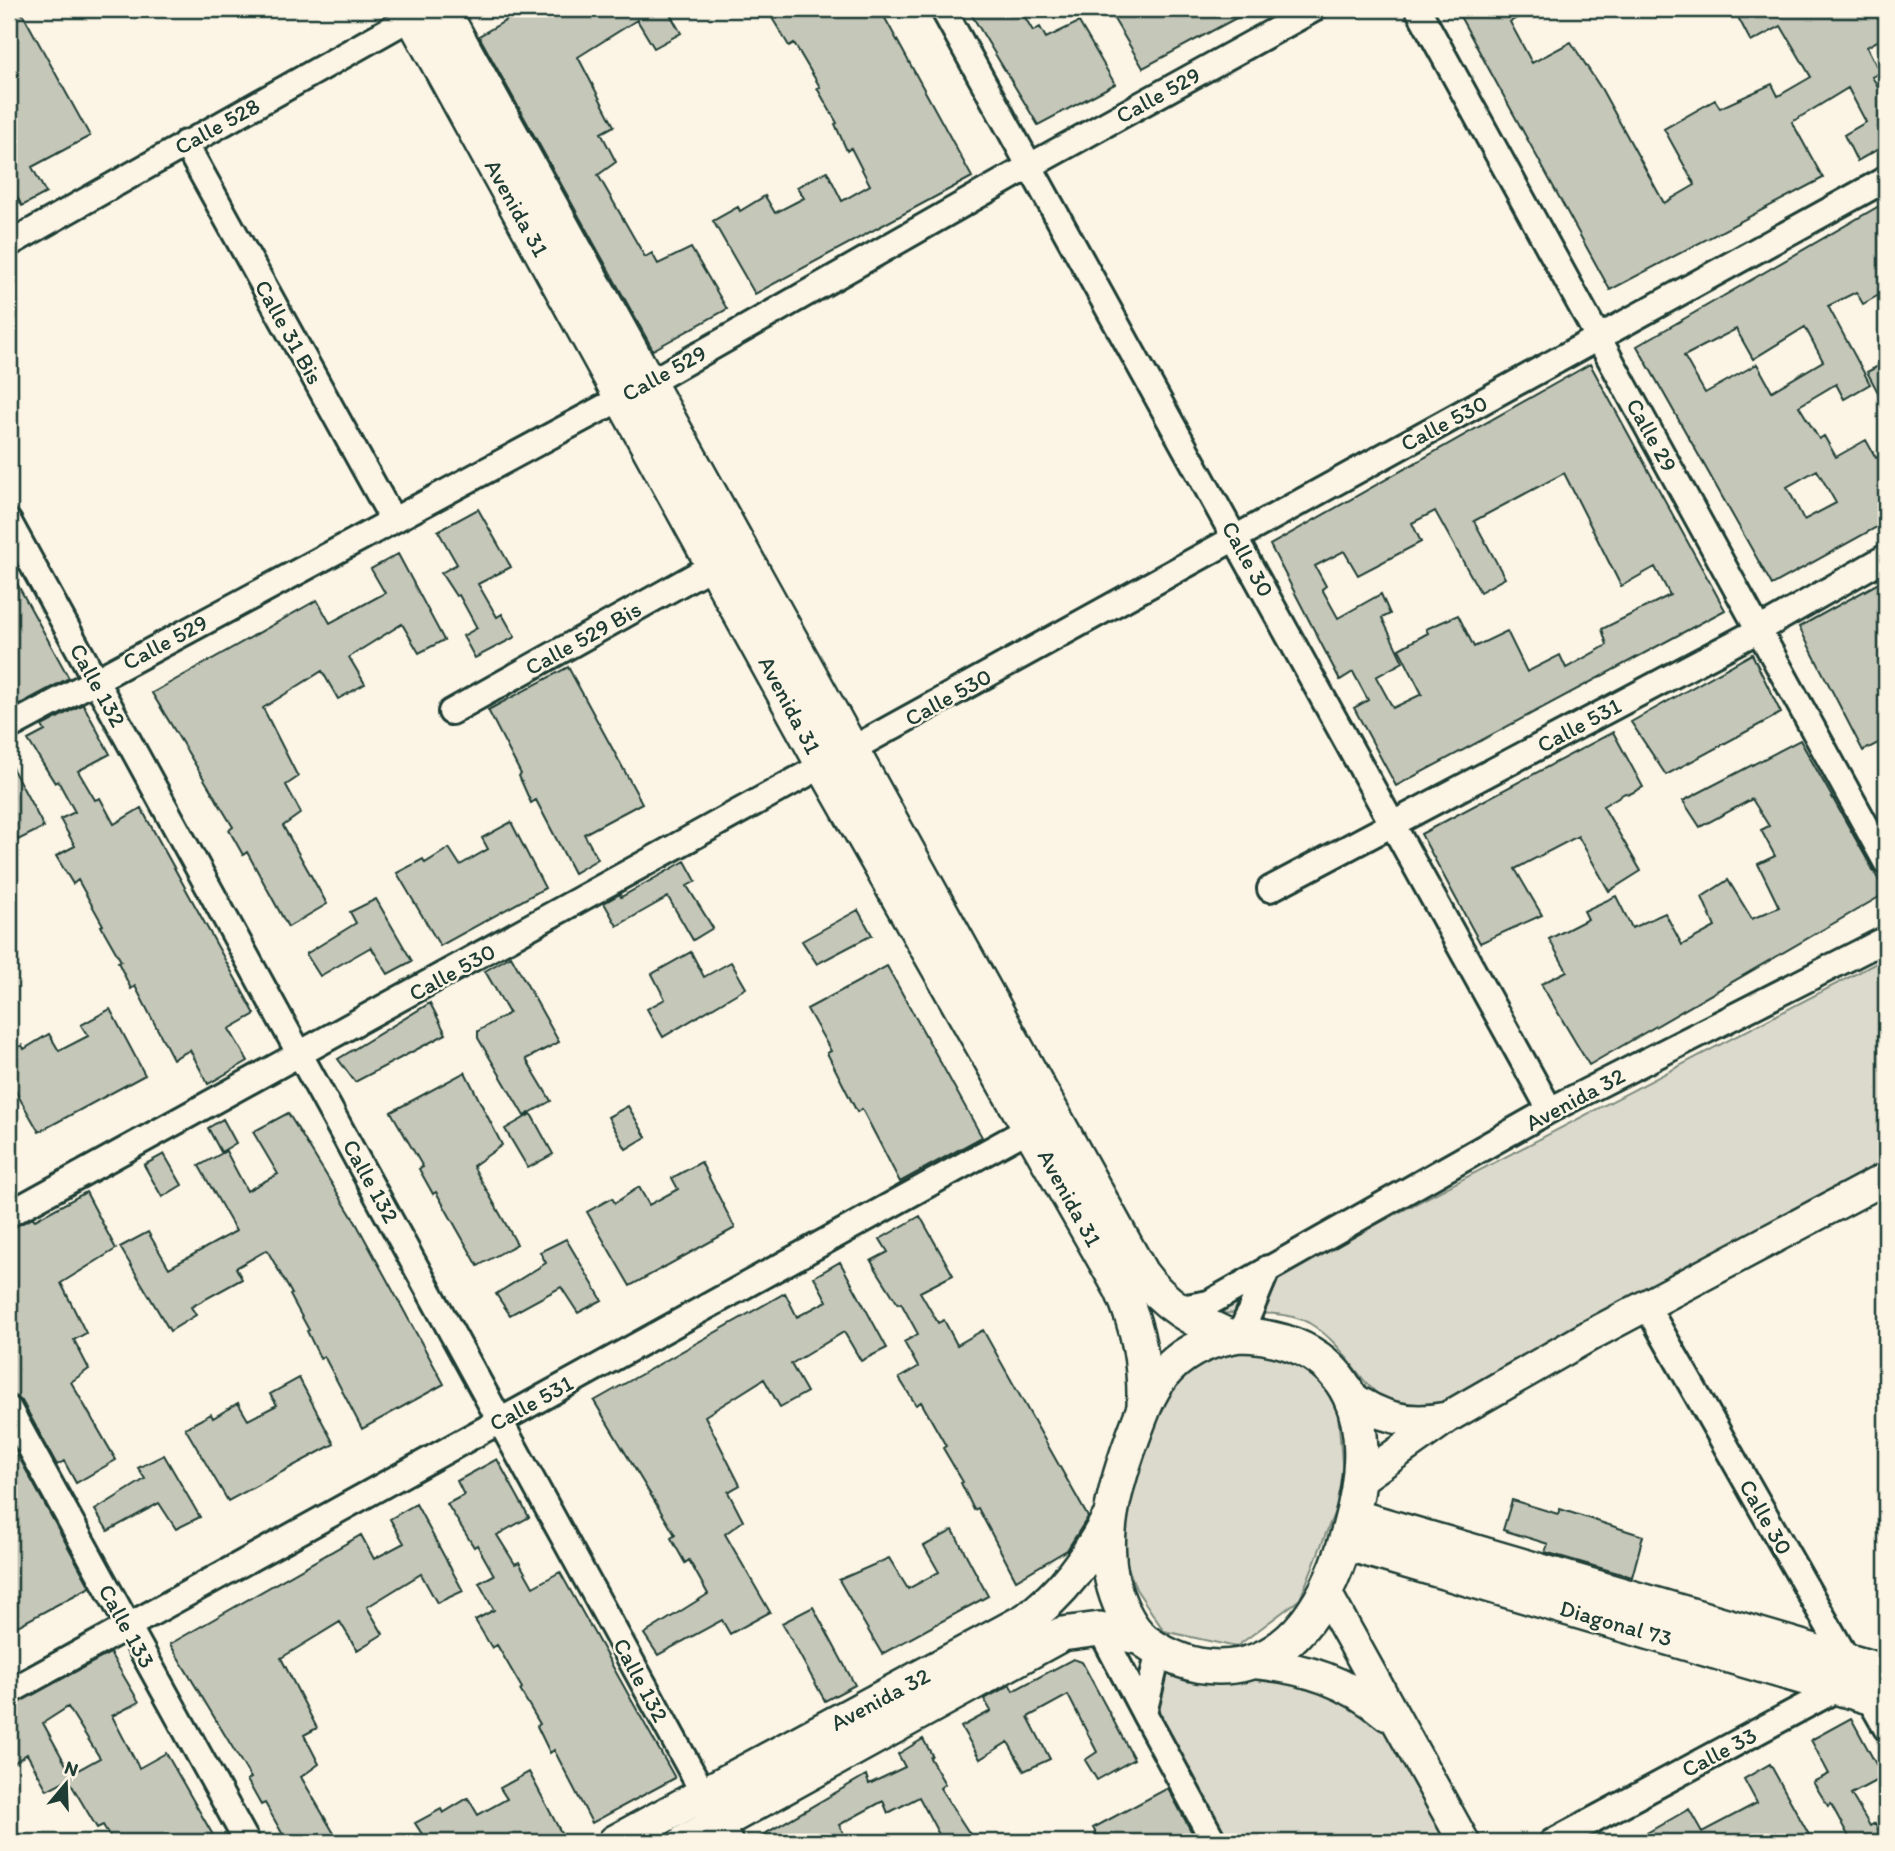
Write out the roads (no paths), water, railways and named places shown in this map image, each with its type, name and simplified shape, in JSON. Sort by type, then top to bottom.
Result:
[{"type":"main road","name":"Avenida 31","points":[[422,11],[1042,1122],[1152,1288],[1175,1309],[1234,1335]]},
{"type":"main road","name":"Avenida 31","points":[[635,390],[714,565],[838,759]]},
{"type":"main road","name":"Avenida 31","points":[[1042,1122],[1131,1310],[1143,1357],[1144,1408]]},
{"type":"main road","points":[[1150,1644],[1118,1600],[1110,1573],[1107,1545],[1121,1470],[1144,1408],[1161,1378],[1186,1353],[1234,1335],[1284,1340],[1304,1349],[1330,1369],[1350,1396],[1357,1423],[1359,1480],[1349,1530],[1325,1591],[1299,1632],[1280,1648],[1254,1663]]},
{"type":"main road","name":"Avenida 32","points":[[615,1842],[1026,1620],[1049,1604],[1069,1583],[1110,1518]]},
{"type":"main road","name":"Diagonal 73","points":[[1349,1530],[1868,1678]]},
{"type":"main road","name":"Avenida 32","points":[[685,1842],[725,1833],[1041,1643],[1062,1633],[1100,1629],[1150,1644],[1183,1661],[1208,1667],[1254,1663]]},
{"type":"street","name":"Calle 30","points":[[943,9],[1236,536],[1550,1110]]},
{"type":"street","name":"Calle 529","points":[[9,727],[635,390],[1314,9]]},
{"type":"street","name":"Calle 29","points":[[1418,9],[1886,862]]},
{"type":"street","name":"Calle 528","points":[[9,244],[422,11]]},
{"type":"street","name":"Calle 31 Bis","points":[[185,143],[393,520]]},
{"type":"street","name":"Calle 530","points":[[9,1214],[1886,179]]},
{"type":"street","name":"Calle 132","points":[[9,522],[502,1419],[725,1833]]},
{"type":"street","name":"Calle 531","points":[[1270,889],[1759,630],[1886,557]]},
{"type":"street","name":"Calle 529 Bis","points":[[451,712],[714,565]]},
{"type":"street","name":"Avenida 32","points":[[1175,1309],[1209,1303],[1550,1110],[1886,939]]},
{"type":"street","name":"Calle 531","points":[[9,1692],[1042,1122]]},
{"type":"street","points":[[1359,1480],[1448,1417],[1646,1305],[1886,1178]]},
{"type":"street","points":[[1234,1335],[1268,1268]]},
{"type":"street","name":"Calle 30","points":[[1646,1305],[1868,1678],[1886,1728]]},
{"type":"street","points":[[1350,1396],[1386,1417],[1406,1421],[1448,1417]]},
{"type":"street","name":"Calle 133","points":[[9,1409],[247,1842]]},
{"type":"street","points":[[1325,1591],[1464,1842]]},
{"type":"street","points":[[1100,1629],[1214,1842]]},
{"type":"street","points":[[1144,1713],[1150,1644]]},
{"type":"street","points":[[1254,1663],[1292,1668],[1331,1678],[1370,1700],[1399,1726]]},
{"type":"street","name":"Calle 33","points":[[1552,1842],[1868,1678]]}]
